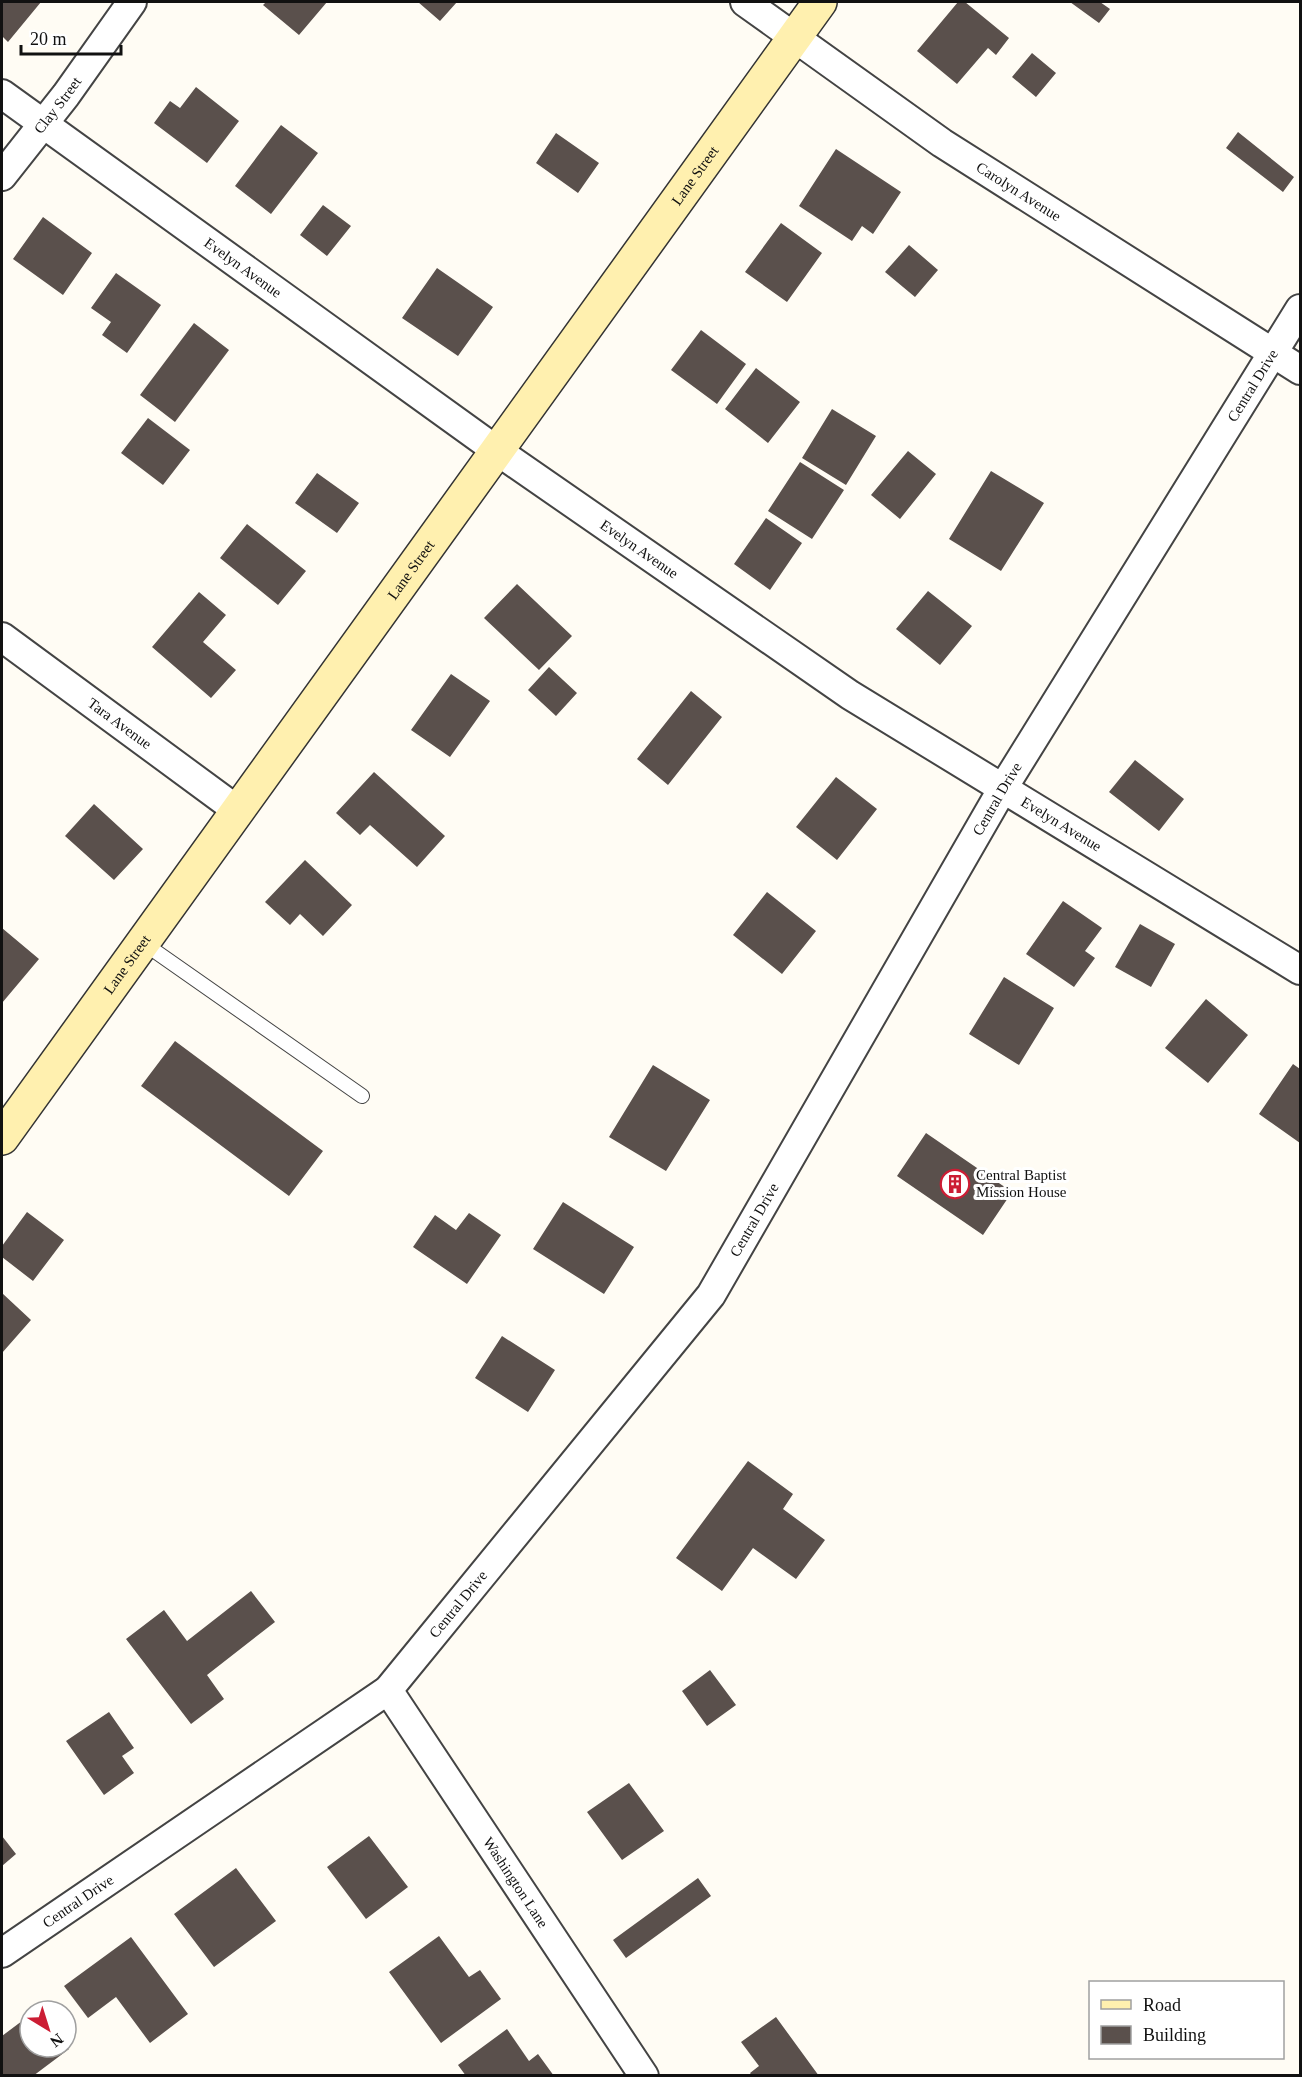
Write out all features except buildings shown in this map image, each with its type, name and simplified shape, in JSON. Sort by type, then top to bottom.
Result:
[{"type":"main road","name":"Lane Street","points":[[2,1138],[820,2]]},
{"type":"street","name":"Clay Street","points":[[2,176],[66,95],[132,2]]},
{"type":"street","name":"Carolyn Avenue","points":[[744,2],[942,143],[1300,370]]},
{"type":"street","name":"Evelyn Avenue","points":[[2,94],[496,450],[850,695],[1300,970]]},
{"type":"street","name":"Central Drive","points":[[2,1953],[388,1690],[711,1295],[1003,788],[1300,309]]},
{"type":"street","name":"Tara Avenue","points":[[2,637],[237,810]]},
{"type":"street","name":"Washington Lane","points":[[388,1690],[644,2076]]},
{"type":"lane","points":[[142,942],[362,1096]]},
{"type":"place","name":"Central Baptist Mission House","points":[[955,1184]]}]
